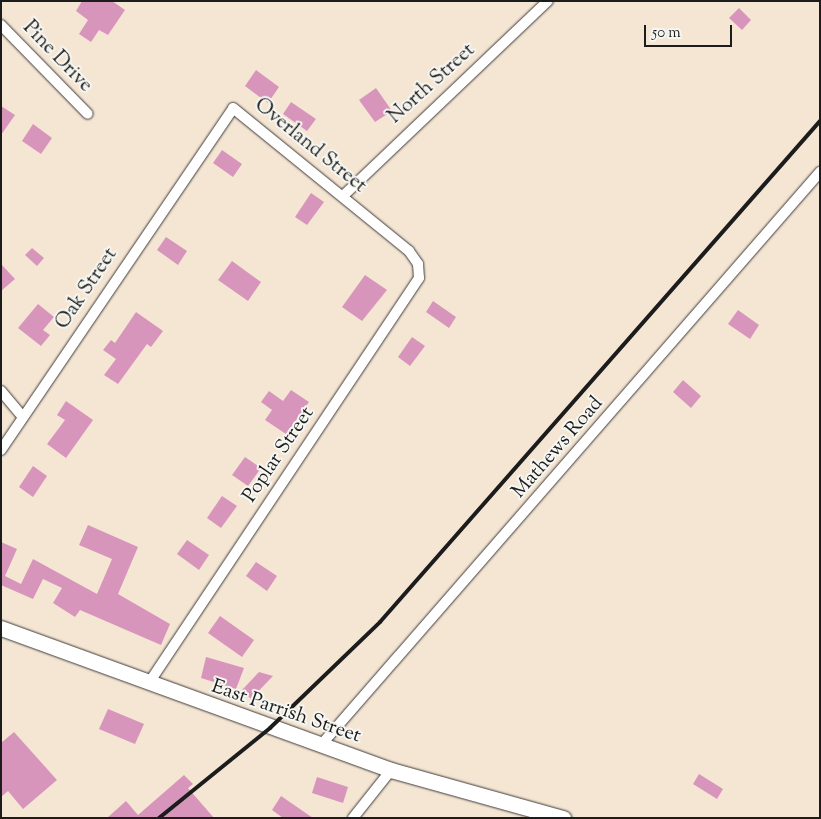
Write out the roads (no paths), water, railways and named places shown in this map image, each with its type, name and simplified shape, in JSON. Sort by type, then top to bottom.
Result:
[{"type":"main road","name":"East Parrish Street","points":[[1,628],[148,684],[391,770],[563,818]]},
{"type":"street","name":"North Street","points":[[343,196],[548,1]]},
{"type":"street","name":"Pine Drive","points":[[1,25],[88,114]]},
{"type":"street","name":"Overland Street","points":[[202,148],[233,108],[402,246]]},
{"type":"street","name":"Oak Street","points":[[1,450],[202,148]]},
{"type":"street","name":"Mathews Road","points":[[321,745],[820,172]]},
{"type":"street","name":"Poplar Street","points":[[148,684],[419,278],[418,264],[402,246]]},
{"type":"street","points":[[1,391],[23,417]]},
{"type":"street","points":[[353,818],[391,770]]},
{"type":"railway","points":[[159,818],[270,728],[380,622],[820,121]]}]
